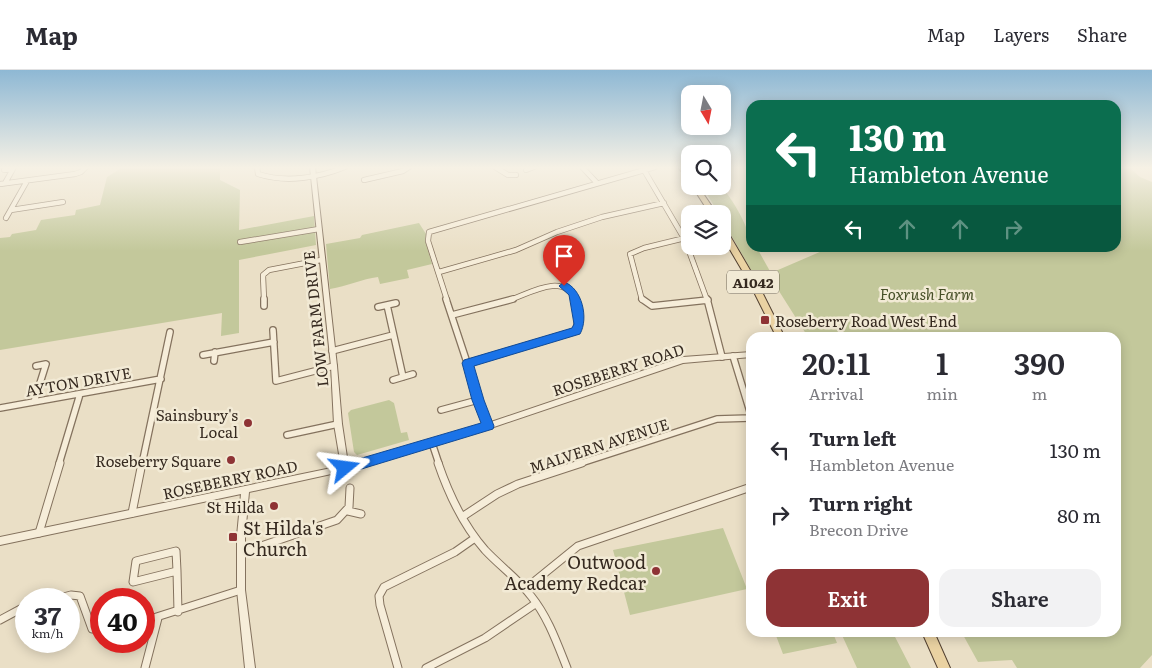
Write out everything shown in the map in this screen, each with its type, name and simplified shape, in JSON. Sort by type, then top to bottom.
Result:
[{"type":"main road","name":"A1042","points":[[731,244],[778,332]]},
{"type":"main road","points":[[930,637],[944,668]]},
{"type":"street","points":[[6,218],[19,195]]},
{"type":"street","name":"LOW FARM DRIVE","points":[[315,195],[334,366],[338,424],[345,468]]},
{"type":"street","points":[[488,426],[428,241],[429,232],[556,195]]},
{"type":"street","points":[[659,195],[681,233]]},
{"type":"street","points":[[11,210],[64,202]]},
{"type":"street","points":[[439,272],[516,250],[557,232],[602,217],[664,203]]},
{"type":"street","points":[[240,242],[319,229]]},
{"type":"street","points":[[681,239],[644,248],[630,254],[642,300],[652,306],[708,300]]},
{"type":"street","points":[[691,255],[708,300],[722,357]]},
{"type":"street","points":[[264,306],[263,274],[268,270],[321,260]]},
{"type":"street","points":[[452,315],[504,302],[553,286],[568,288],[574,295],[580,324],[576,331],[468,363]]},
{"type":"street","points":[[378,307],[396,303]]},
{"type":"street","points":[[386,305],[403,377]]},
{"type":"street","points":[[273,330],[276,381],[334,366]]},
{"type":"street","points":[[132,513],[170,332]]},
{"type":"street","points":[[332,351],[394,335]]},
{"type":"street","points":[[203,355],[274,342]]},
{"type":"street","points":[[214,362],[216,352]]},
{"type":"street","name":"ROSEBERRY ROAD","points":[[0,541],[345,468],[488,426],[683,360],[746,355]]},
{"type":"street","points":[[733,356],[746,399]]},
{"type":"street","points":[[34,402],[46,364],[36,366]]},
{"type":"street","points":[[393,380],[413,374]]},
{"type":"street","name":"AYTON DRIVE","points":[[0,408],[161,379]]},
{"type":"street","points":[[39,533],[80,394]]},
{"type":"street","points":[[441,410],[478,400]]},
{"type":"street","name":"MALVERN AVENUE","points":[[462,517],[497,494],[518,484],[717,419],[746,416]]},
{"type":"street","points":[[286,435],[338,424]]},
{"type":"street","points":[[432,443],[443,483],[462,517],[475,538],[496,562],[525,589],[550,628],[566,668]]},
{"type":"street","points":[[241,553],[332,523],[348,511],[351,500],[350,488]]},
{"type":"street","points":[[525,589],[578,546],[746,489]]},
{"type":"street","points":[[245,490],[240,590],[250,668]]},
{"type":"street","points":[[348,511],[361,514]]},
{"type":"street","points":[[398,668],[380,605],[379,596],[384,587],[455,552],[475,538]]},
{"type":"street","points":[[177,571],[133,582],[136,561],[176,551],[177,571],[178,612]]},
{"type":"street","points":[[155,619],[240,590]]},
{"type":"street","points":[[80,596],[90,624]]},
{"type":"street","points":[[426,668],[485,638],[535,604]]},
{"type":"street","points":[[0,620],[15,612]]},
{"type":"street","points":[[145,668],[158,618]]},
{"type":"green space","points":[[103,195],[240,195],[239,230],[314,216],[316,245],[239,260],[239,333],[221,336],[222,313],[0,350],[0,238],[36,230],[41,220],[75,215],[76,210],[100,205]]},
{"type":"green space","points":[[707,195],[728,195],[746,227],[746,252],[759,252],[771,273],[754,275],[731,235],[731,205],[714,205]]},
{"type":"green space","name":"Foxrush Farm","points":[[1121,195],[1152,195],[1152,655],[1140,668],[1017,668],[1012,660],[978,662],[964,637],[1121,637],[1121,332],[805,332],[772,280],[771,273],[820,252],[1121,252]]},
{"type":"green space","points":[[419,223],[426,234],[425,240],[432,264],[407,270],[409,278],[380,284],[378,277],[330,289],[326,244],[360,238],[362,235]]},
{"type":"green space","points":[[389,400],[394,403],[401,433],[407,432],[409,440],[357,455],[354,452],[348,413],[351,410]]},
{"type":"green space","points":[[723,528],[746,589],[630,615],[613,550]]},
{"type":"green space","points":[[777,637],[835,637],[837,643],[783,654]]},
{"type":"green space","points":[[843,637],[895,637],[911,668],[857,668]]},
{"type":"place","name":"Roseberry Road West End","points":[[765,320]]},
{"type":"place","name":"Sainsbury's Local","points":[[248,423]]},
{"type":"place","name":"Roseberry Square","points":[[231,460]]},
{"type":"place","name":"St Hilda","points":[[274,506]]},
{"type":"place","name":"St Hilda's Church","points":[[233,537]]},
{"type":"place","name":"Outwood Academy Redcar","points":[[656,571]]},
{"type":"route","points":[[345,468],[488,426],[478,400],[468,363],[576,331],[580,324],[574,295],[572,291],[564,286]]}]
